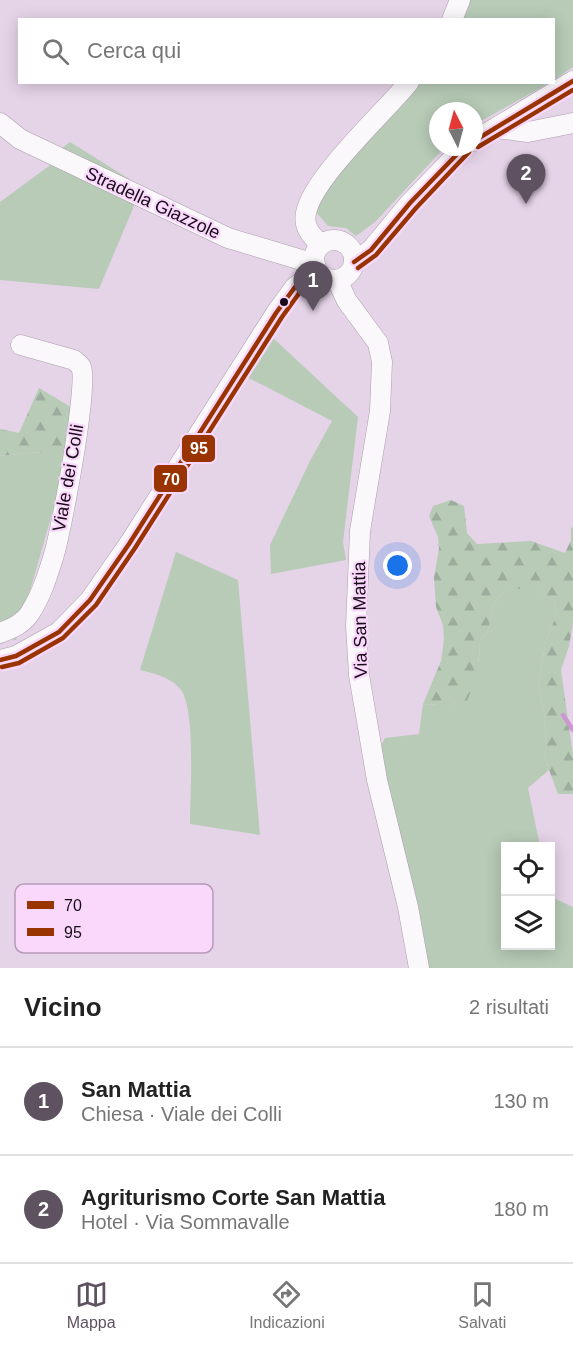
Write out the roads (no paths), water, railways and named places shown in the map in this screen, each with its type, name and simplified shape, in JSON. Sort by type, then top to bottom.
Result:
[{"type":"street","points":[[453,18],[460,0]]},
{"type":"street","points":[[483,136],[573,81]]},
{"type":"street","points":[[321,245],[307,231],[306,213],[315,194],[332,169],[408,84]]},
{"type":"street","name":"Stradella Giazzole","points":[[0,123],[20,139],[228,238],[316,268]]},
{"type":"street","points":[[496,128],[528,132],[573,123]]},
{"type":"street","points":[[354,262],[350,248],[338,240],[328,241],[316,251],[316,268],[323,276],[337,280],[348,274],[354,262],[371,250],[410,203],[455,156]]},
{"type":"street","points":[[0,660],[16,656],[59,632],[90,600],[129,544],[276,313],[295,287],[316,268]]},
{"type":"street","name":"Via San Mattia","points":[[337,280],[346,301],[378,343],[382,362],[380,411],[360,531],[356,626],[358,675],[377,780],[408,907],[419,968]]},
{"type":"street","name":"Viale dei Colli","points":[[0,633],[18,626],[29,616],[42,590],[54,556],[64,516],[82,379],[81,366],[74,360],[21,345]]},
{"type":"waterway","points":[[563,715],[573,730]]},
{"type":"place","name":"Agriturismo Corte San Mattia","points":[[526,204]]},
{"type":"place","name":"San Mattia","points":[[313,311]]}]
